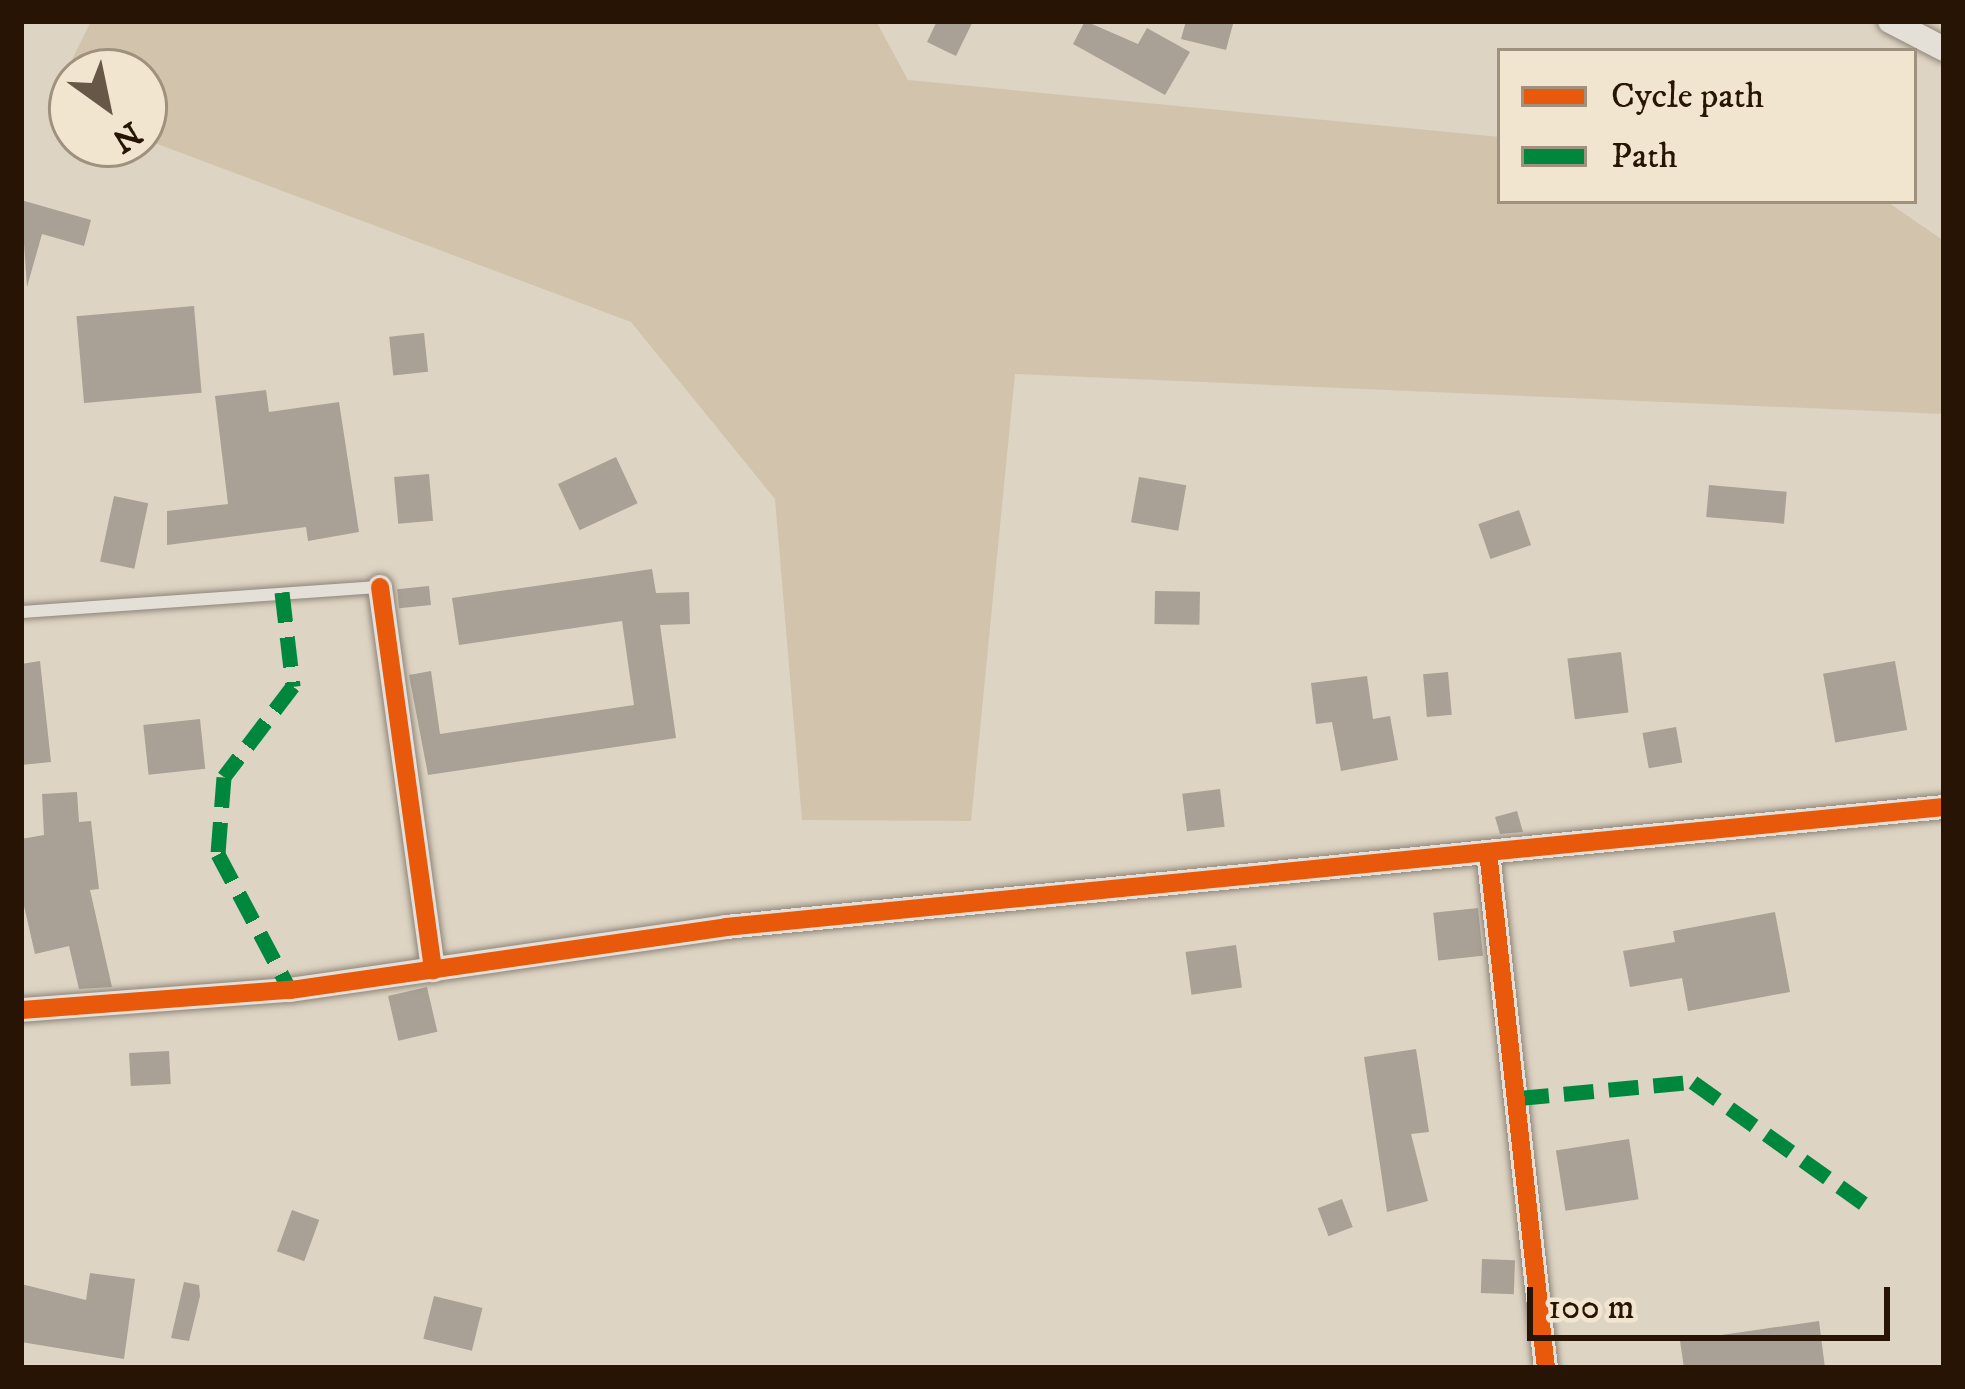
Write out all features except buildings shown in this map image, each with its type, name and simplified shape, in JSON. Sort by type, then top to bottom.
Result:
[{"type":"street","points":[[1890,21],[1944,49]]},
{"type":"street","points":[[380,587],[434,970]]},
{"type":"street","points":[[21,1010],[290,991],[726,927],[1944,807]]},
{"type":"street","points":[[1488,852],[1546,1368]]},
{"type":"lane","points":[[21,612],[380,587]]},
{"type":"shaded area","points":[[91,21],[876,21],[908,80],[1497,137],[1497,204],[1890,204],[1944,241],[1944,414],[1015,374],[971,821],[802,820],[775,499],[631,322],[168,148],[168,48],[78,48]]},
{"type":"marked path","points":[[282,592],[293,686],[224,777],[218,854],[290,990]]},
{"type":"marked path","points":[[1519,1098],[1693,1082],[1863,1203]]},
{"type":"cycle path","points":[[380,587],[433,970]]},
{"type":"cycle path","points":[[21,1010],[290,990],[726,927],[1944,807]]},
{"type":"cycle path","points":[[1488,852],[1546,1368]]}]
